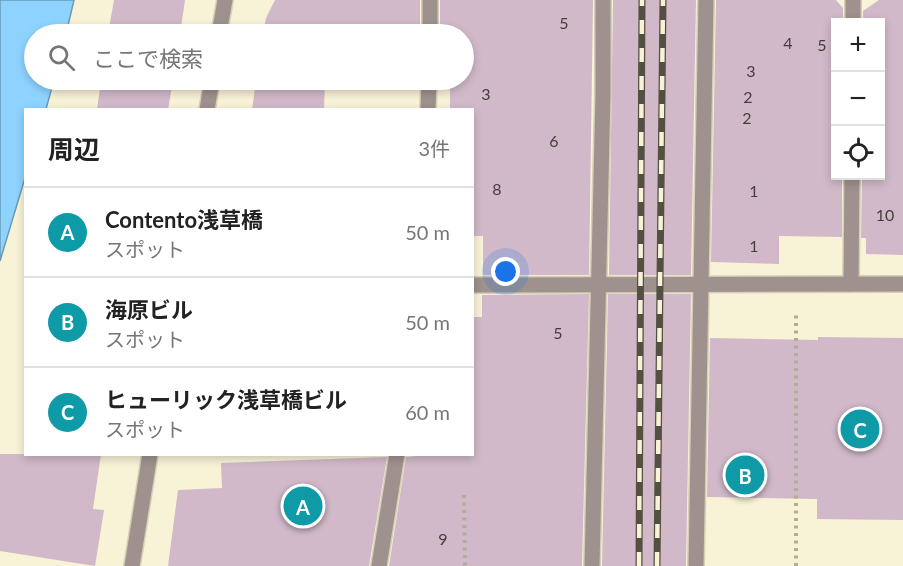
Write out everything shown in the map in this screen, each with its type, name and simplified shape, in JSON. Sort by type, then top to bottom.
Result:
[{"type":"street","points":[[221,24],[225,0]]},
{"type":"street","points":[[430,0],[430,24]]},
{"type":"street","points":[[592,566],[603,0]]},
{"type":"street","points":[[696,566],[706,0]]},
{"type":"street","points":[[853,0],[853,18]]},
{"type":"street","points":[[207,108],[210,90]]},
{"type":"street","points":[[428,108],[429,90]]},
{"type":"street","points":[[850,284],[852,180]]},
{"type":"street","points":[[474,285],[903,284]]},
{"type":"street","points":[[132,566],[150,456]]},
{"type":"street","points":[[379,566],[397,456]]},
{"type":"path","points":[[795,566],[796,284]]},
{"type":"path","points":[[464,495],[465,566]]},
{"type":"water","points":[[0,0],[74,0],[68,24],[24,24],[24,90],[51,90],[46,108],[24,108],[24,181],[0,261]]},
{"type":"building","points":[[114,0],[185,0],[181,24],[110,24]]},
{"type":"building","points":[[275,0],[420,0],[420,24],[265,24]]},
{"type":"building","points":[[440,0],[593,0],[589,275],[483,275],[483,236],[474,236],[474,108],[450,108],[450,90],[474,90],[474,24],[440,24]]},
{"type":"building","points":[[613,0],[696,0],[691,275],[609,275]]},
{"type":"building","points":[[716,0],[836,0],[843,8],[843,18],[831,18],[831,180],[842,180],[842,237],[779,236],[779,264],[711,262]]},
{"type":"building","points":[[879,0],[903,0],[903,255],[866,254],[866,238],[861,238],[862,180],[885,180],[885,18],[863,18],[863,11]]},
{"type":"building","points":[[100,90],[171,90],[168,108],[97,108]]},
{"type":"building","points":[[255,90],[325,90],[324,108],[252,108]]},
{"type":"building","points":[[589,294],[582,566],[389,566],[406,457],[474,456],[474,317],[482,317],[482,295]]},
{"type":"building","points":[[608,294],[691,294],[686,566],[602,566]]},
{"type":"building","points":[[818,337],[903,338],[903,520],[817,519],[817,499],[707,497],[710,338],[818,340]]},
{"type":"building","points":[[0,454],[101,456],[93,509],[104,510],[95,566],[0,551]]},
{"type":"building","points":[[387,457],[369,566],[168,566],[178,490],[222,488],[221,463]]},
{"type":"railway","points":[[639,566],[642,0]]},
{"type":"railway","points":[[657,566],[663,0]]},
{"type":"place","name":"ヒューリック浅草橋ビル","points":[[860,429]]},
{"type":"place","name":"海原ビル","points":[[745,475]]},
{"type":"place","name":"Contento浅草橋","points":[[303,506]]}]
